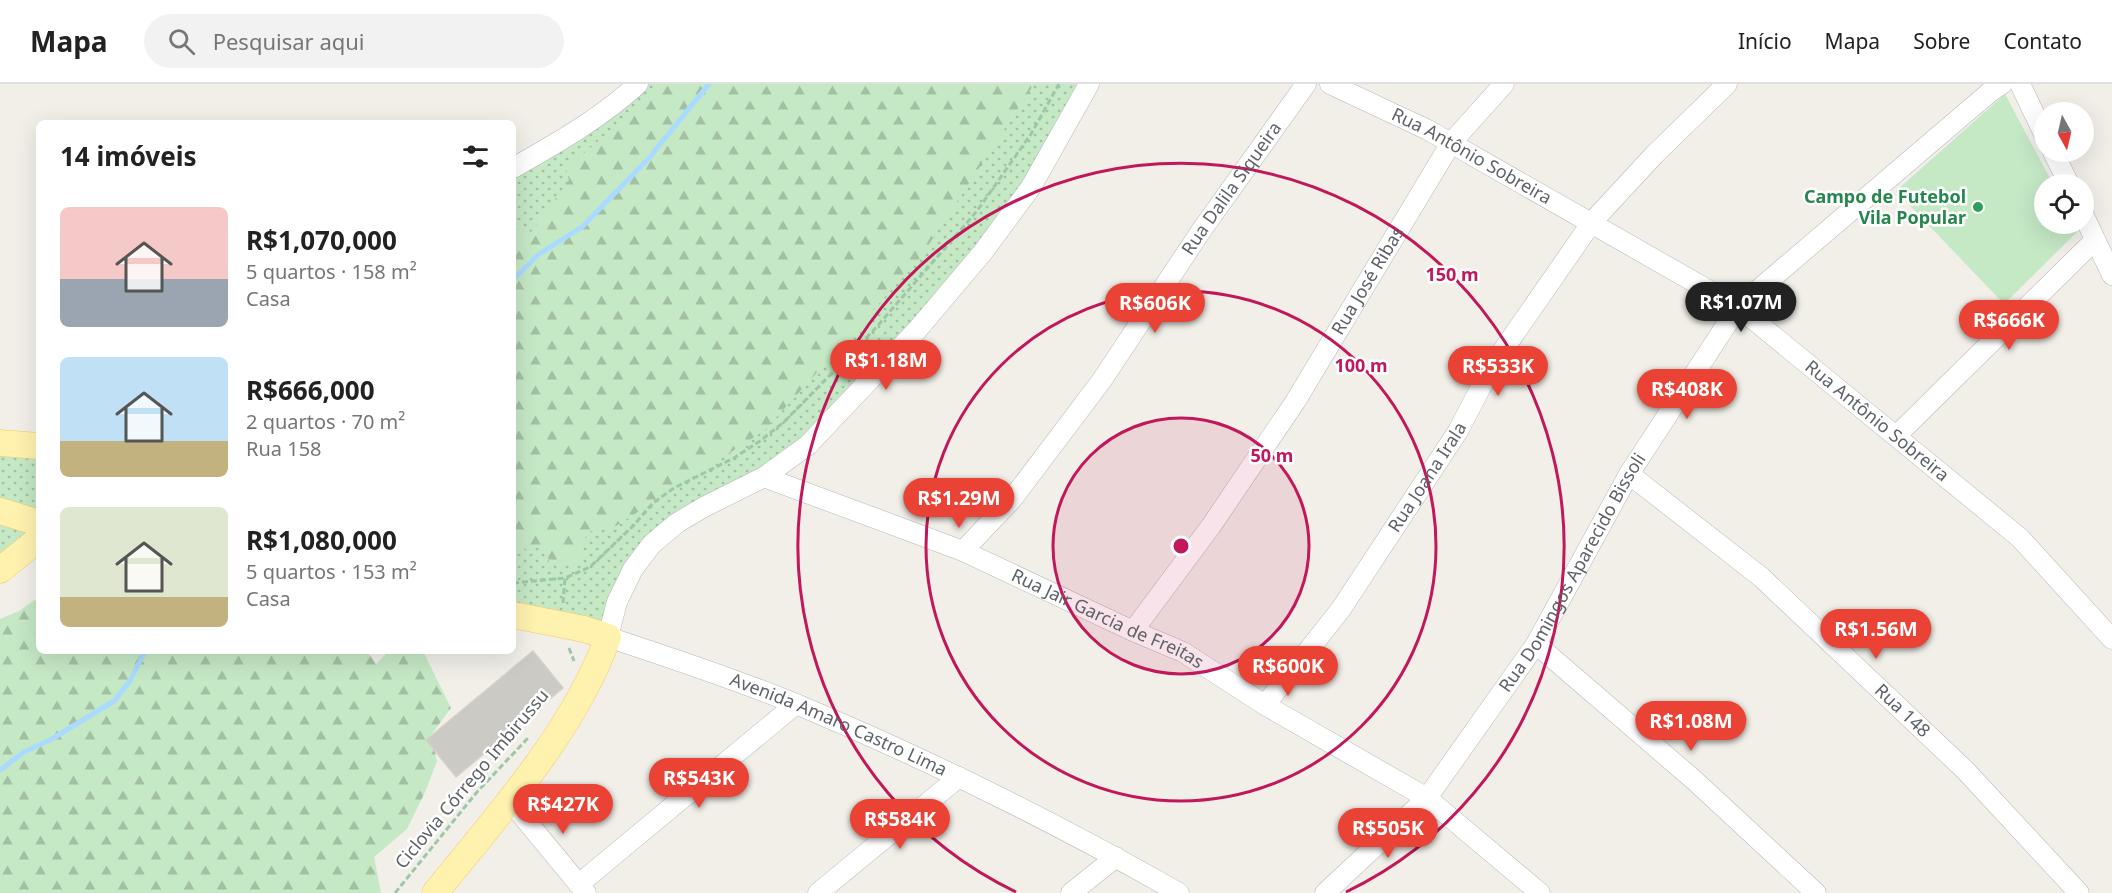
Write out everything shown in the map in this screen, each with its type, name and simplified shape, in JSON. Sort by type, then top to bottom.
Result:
[{"type":"main road","points":[[0,443],[36,446]]},
{"type":"main road","points":[[0,511],[36,522]]},
{"type":"main road","points":[[0,570],[36,541]]},
{"type":"main road","name":"Avenida Amaro Castro Lima","points":[[516,616],[608,637]]},
{"type":"main road","points":[[435,893],[510,801],[572,713],[599,663],[608,637]]},
{"type":"street","points":[[516,166],[578,130],[618,91],[638,84]]},
{"type":"street","points":[[608,637],[617,602],[633,569],[652,544],[677,523],[764,477],[808,445],[918,329],[983,252],[1031,187],[1089,84]]},
{"type":"street","name":"Rua Dalila Siqueira","points":[[963,551],[1014,498],[1102,380],[1201,231],[1306,84]]},
{"type":"street","name":"Rua Antônio Sobreira","points":[[1330,84],[1451,143],[1738,307],[2020,538],[2112,639]]},
{"type":"street","name":"Rua José Ribas","points":[[1133,631],[1211,525],[1295,402],[1451,143],[1504,84]]},
{"type":"street","name":"Rua Joana Irala","points":[[1265,705],[1341,609],[1458,431],[1492,366],[1592,222],[1655,154],[1727,84]]},
{"type":"street","name":"Rua Domingos Aparecido Bissoli","points":[[1325,893],[1427,798],[1536,644],[1629,474],[1738,307],[1989,92],[2002,84]]},
{"type":"street","points":[[2020,84],[2034,113]]},
{"type":"street","points":[[2092,234],[2112,275]]},
{"type":"street","points":[[1897,435],[2095,240]]},
{"type":"street","name":"Rua 148","points":[[1629,474],[1770,585],[1965,770],[2079,893]]},
{"type":"street","name":"Rua Jair Garcia de Freitas","points":[[764,477],[963,551],[1133,631],[1184,652],[1265,705],[1427,798],[1540,893]]},
{"type":"street","name":"Avenida Amaro Castro Lima","points":[[608,637],[796,704],[959,777],[1116,857],[1179,893]]},
{"type":"street","points":[[1536,644],[1694,780],[1816,893]]},
{"type":"street","points":[[510,801],[583,889],[796,704]]},
{"type":"street","points":[[818,893],[959,777]]},
{"type":"street","points":[[1071,893],[1116,857]]},
{"type":"path","points":[[516,583],[565,578],[590,567],[632,527],[653,503],[674,488],[734,458],[784,422],[873,331],[977,211],[1031,134],[1059,84]]},
{"type":"path","points":[[565,578],[559,634],[572,653],[574,664]]},
{"type":"path","name":"Ciclovia Córrego Imbirussu","points":[[394,893],[477,792],[530,735]]},
{"type":"green space","points":[[633,84],[1089,84],[1036,177],[814,435],[658,534],[609,624],[516,605],[516,160]]},
{"type":"green space","points":[[663,84],[1034,84],[920,258],[765,430],[616,526],[587,532],[579,561],[564,567],[549,563],[547,547],[516,550],[516,230],[531,232],[569,180],[566,169]]},
{"type":"green space","name":"Campo de Futebol Vila Popular","points":[[2005,94],[2034,148],[2034,162],[2041,162],[2048,174],[2034,174],[2034,234],[2075,234],[2004,304],[1896,191]]},
{"type":"green space","points":[[0,455],[36,458],[36,536],[0,563]]},
{"type":"green space","points":[[36,599],[36,654],[369,654],[376,664],[386,654],[424,654],[451,708],[431,735],[437,761],[407,829],[374,857],[381,893],[0,893],[0,619],[19,611]]},
{"type":"building","points":[[533,651],[563,688],[456,777],[426,740]]},
{"type":"waterway","points":[[516,277],[539,254],[582,227],[649,158],[709,84]]},
{"type":"waterway","points":[[0,770],[24,752],[52,739],[114,701],[130,681],[144,654]]},
{"type":"place","name":"Campo de Futebol Vila Popular","points":[[1978,207]]}]
